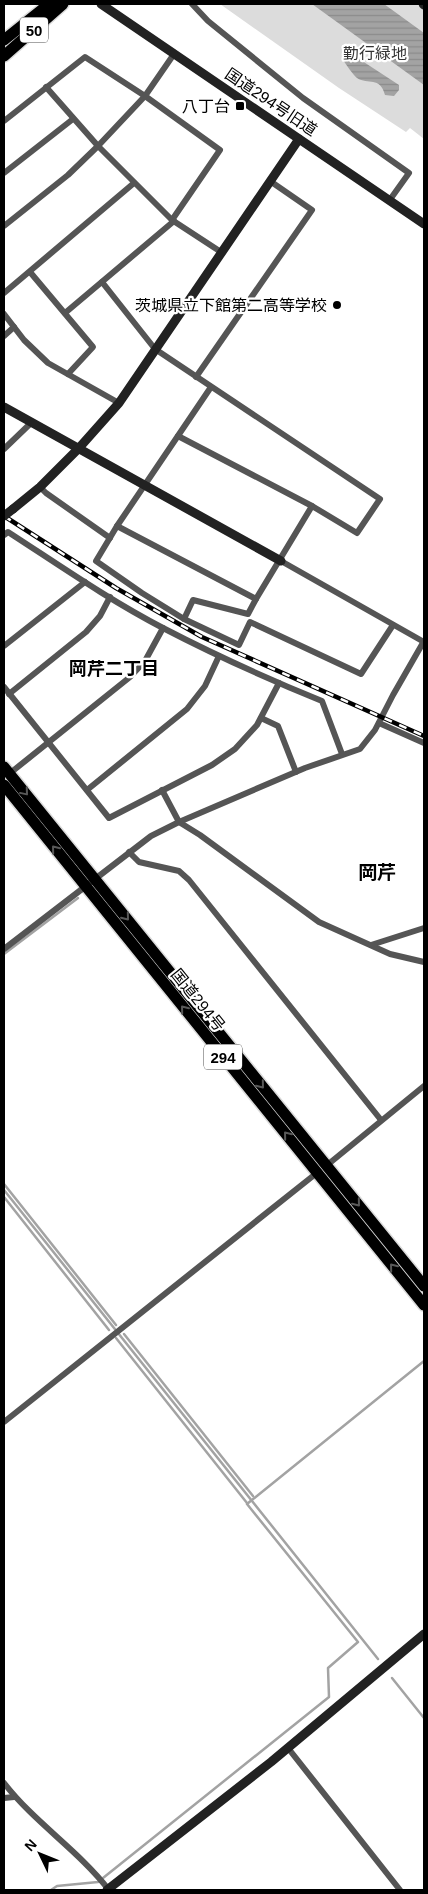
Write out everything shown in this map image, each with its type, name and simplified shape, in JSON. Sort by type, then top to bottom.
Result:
[{"type":"highway","name":"50","points":[[4,40],[49,4]]},
{"type":"highway","name":"50","points":[[4,56],[62,4]]},
{"type":"highway","name":"国道294号","points":[[6,770],[96,879],[322,1169],[424,1304]]},
{"type":"highway","name":"国道294号","points":[[4,784],[86,886],[322,1169],[424,1286]]},
{"type":"street","name":"国道294号旧道","points":[[101,4],[424,224]]},
{"type":"street","points":[[192,4],[208,21],[303,98],[409,173],[390,202]]},
{"type":"street","points":[[4,226],[68,175],[98,146],[145,96],[174,54]]},
{"type":"street","points":[[4,121],[85,56],[220,150],[173,220],[64,313]]},
{"type":"street","points":[[46,87],[98,146],[173,220],[221,252]]},
{"type":"street","points":[[4,173],[73,119]]},
{"type":"street","points":[[4,516],[40,486],[79,448],[119,402],[298,139]]},
{"type":"street","points":[[196,377],[312,210],[270,181]]},
{"type":"street","points":[[4,293],[134,183]]},
{"type":"street","points":[[30,272],[93,347],[68,374]]},
{"type":"street","points":[[102,282],[155,350],[380,500],[357,533],[312,506],[178,436]]},
{"type":"street","points":[[4,314],[24,340],[48,363],[119,402]]},
{"type":"street","points":[[4,336],[14,327]]},
{"type":"street","points":[[211,387],[117,526],[96,561],[184,619],[239,645],[250,622],[248,614],[312,506]]},
{"type":"street","points":[[4,407],[424,641],[379,723],[360,748],[296,772],[179,822],[151,836],[4,949]]},
{"type":"street","points":[[4,449],[32,422]]},
{"type":"street","points":[[40,486],[46,493],[110,538]]},
{"type":"street","points":[[117,526],[256,599]]},
{"type":"street","points":[[4,536],[8,532],[110,598],[163,628],[218,656],[322,701],[342,754]]},
{"type":"street","points":[[4,646],[85,582]]},
{"type":"street","points":[[9,694],[86,632],[100,616],[110,598]]},
{"type":"street","points":[[184,619],[192,600],[248,614]]},
{"type":"street","points":[[250,622],[361,674],[394,625]]},
{"type":"street","points":[[6,770],[48,742],[134,673],[145,661],[163,628]]},
{"type":"street","points":[[87,790],[187,709],[205,686],[218,656]]},
{"type":"street","points":[[4,687],[110,818],[224,758],[248,735],[261,718],[279,683]]},
{"type":"street","points":[[261,718],[278,726],[296,772]]},
{"type":"street","points":[[379,723],[424,743]]},
{"type":"street","points":[[162,790],[179,822],[200,835],[319,922],[390,954],[424,962]]},
{"type":"street","points":[[129,852],[139,862],[179,872],[188,880],[381,1120]]},
{"type":"street","points":[[371,946],[424,928]]},
{"type":"street","points":[[4,1422],[424,1086]]},
{"type":"street","points":[[4,1783],[31,1815],[105,1886],[288,1748],[424,1634]]},
{"type":"street","points":[[288,1748],[400,1890]]},
{"type":"street","points":[[4,1798],[14,1796]]},
{"type":"green space","name":"勤行緑地","points":[[220,4],[416,4],[424,10],[424,139],[410,128],[406,132],[339,88]]},
{"type":"shaded area","points":[[312,4],[384,4],[424,33],[424,85]]},
{"type":"shaded area","points":[[350,53],[399,85],[399,90],[394,96],[385,95],[383,89],[377,83],[361,80],[356,77],[343,60]]},
{"type":"waterway","points":[[4,954],[78,898]]},
{"type":"waterway","points":[[4,1184],[116,1325]]},
{"type":"waterway","points":[[4,1190],[378,1659]]},
{"type":"waterway","points":[[4,1197],[109,1330]]},
{"type":"waterway","points":[[124,1334],[253,1496]]},
{"type":"waterway","points":[[116,1338],[247,1503]]},
{"type":"waterway","points":[[51,1890],[57,1886],[98,1882],[329,1697],[328,1668],[358,1642],[247,1504],[424,1361]]},
{"type":"waterway","points":[[392,1678],[424,1718]]},
{"type":"railway","points":[[4,516],[116,588],[202,637],[424,736]]},
{"type":"place","name":"八丁台","points":[[240,106]]},
{"type":"place","name":"茨城県立下館第二高等学校","points":[[337,305]]},
{"type":"district","name":"岡芹二丁目","points":[[114,669]]},
{"type":"district","name":"岡芹","points":[[377,872]]}]
